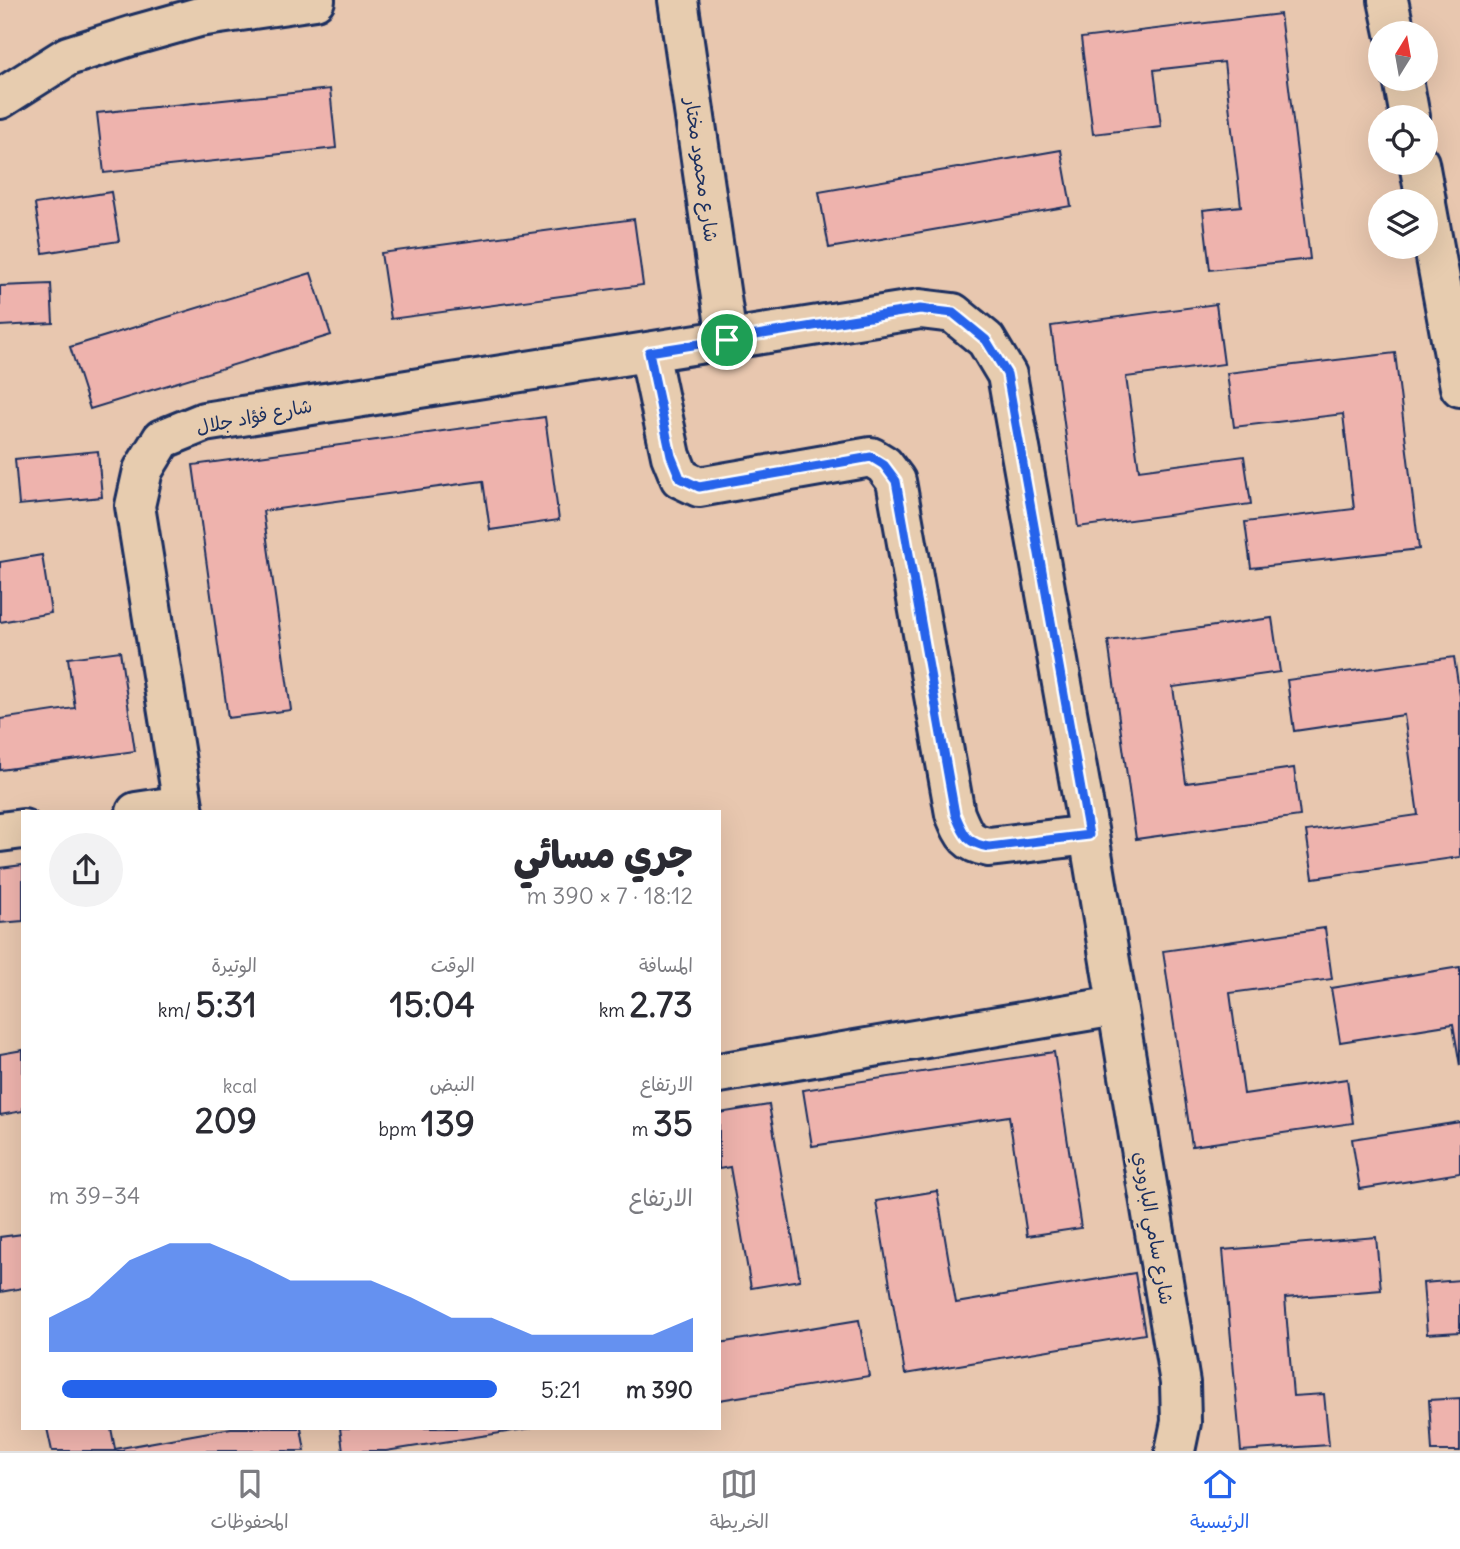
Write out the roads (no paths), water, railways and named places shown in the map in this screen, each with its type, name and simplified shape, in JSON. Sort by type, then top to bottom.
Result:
[{"type":"street","points":[[0,99],[68,57],[131,36],[199,17],[316,0]]},
{"type":"street","name":"شارع محمود مختار","points":[[678,0],[727,340]]},
{"type":"street","points":[[1388,0],[1392,21]]},
{"type":"street","points":[[1436,259],[1460,387]]},
{"type":"street","name":"شارع سامي البارودي","points":[[727,340],[920,309],[953,313],[986,340],[1007,374],[1089,835],[1180,1383],[1181,1422],[1175,1451]]},
{"type":"street","name":"شارع فؤاد جلال","points":[[183,808],[135,506],[143,470],[162,439],[204,422],[727,340]]},
{"type":"street","points":[[649,352],[671,456],[680,478],[699,487],[871,457],[884,465],[896,481],[955,814],[964,836],[976,845],[989,847],[1089,835]]},
{"type":"street","points":[[159,810],[183,808]]},
{"type":"street","points":[[0,832],[21,829]]},
{"type":"street","points":[[721,1073],[1116,1006]]}]
